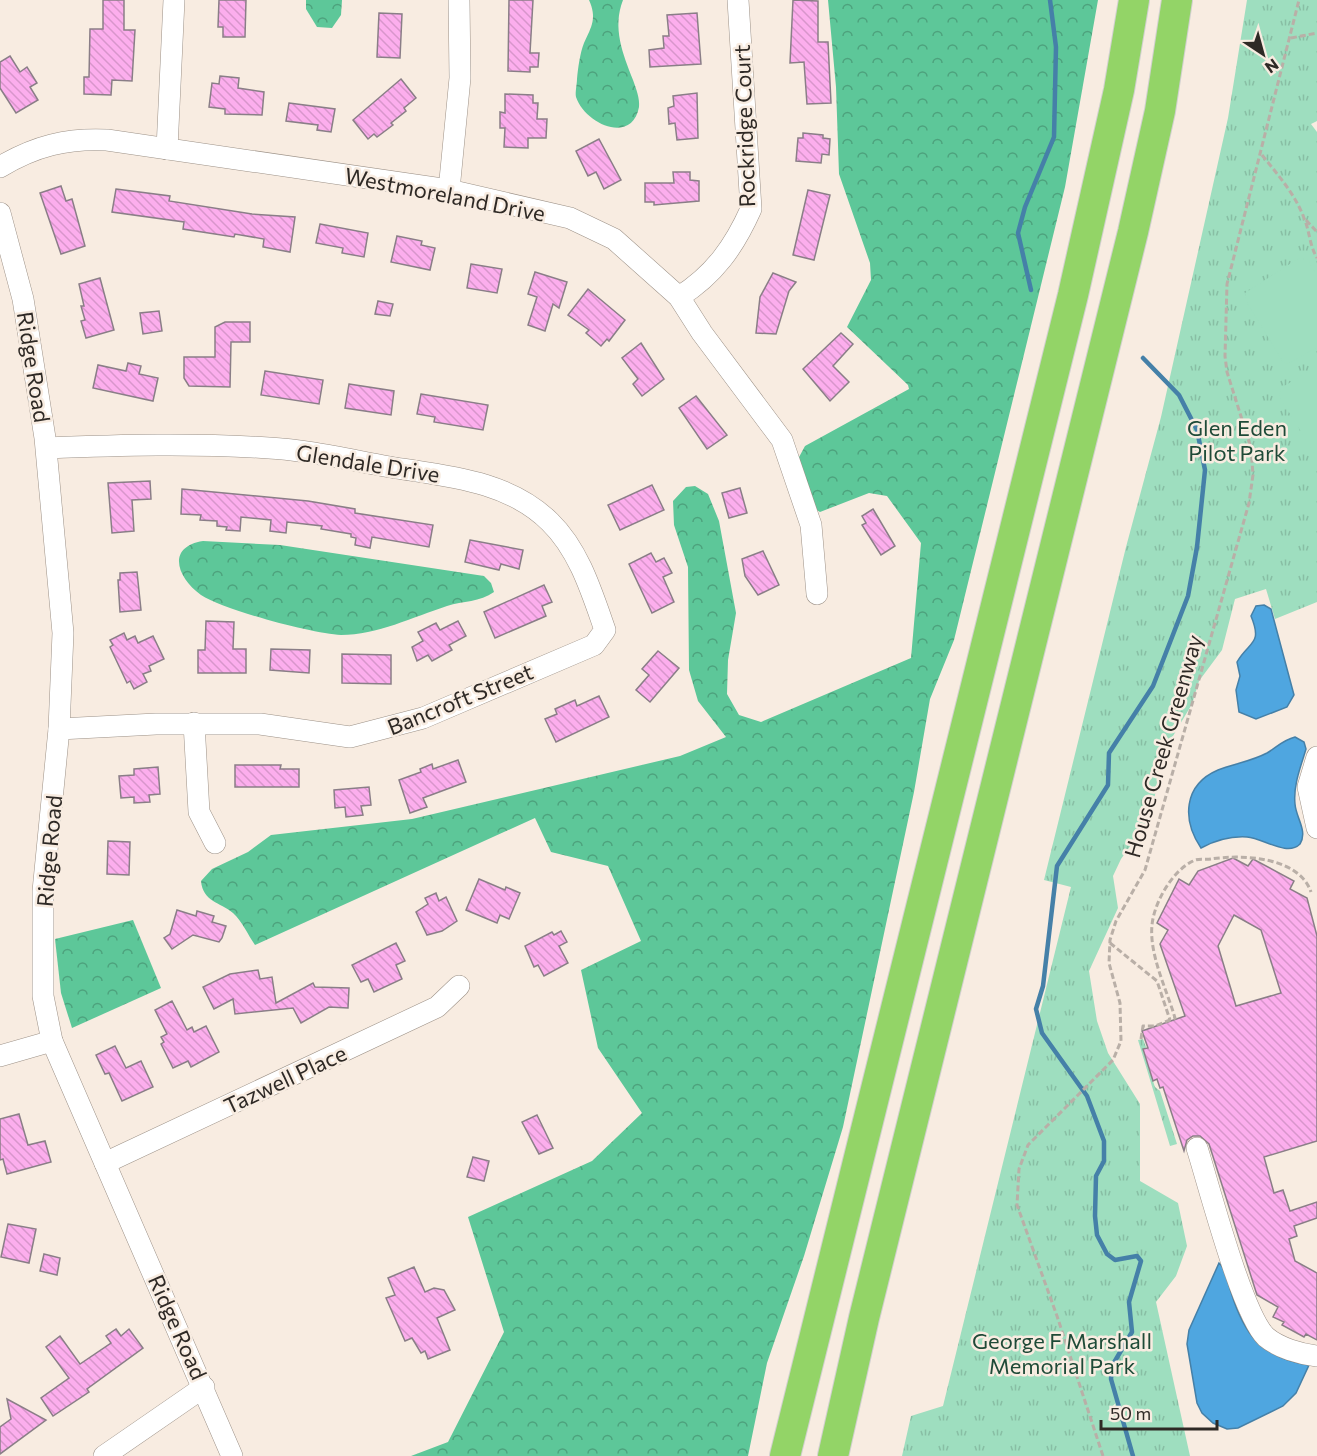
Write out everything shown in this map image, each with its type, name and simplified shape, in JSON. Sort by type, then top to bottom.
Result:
[{"type":"highway","points":[[785,1451],[1073,296],[1119,90],[1134,0]]},
{"type":"highway","points":[[832,1456],[864,1318],[1133,232],[1160,111],[1177,0]]},
{"type":"street","points":[[167,149],[174,0]]},
{"type":"street","points":[[449,190],[460,78],[459,0]]},
{"type":"street","name":"Rockridge Court","points":[[680,297],[700,284],[720,265],[740,235],[751,209],[738,0]]},
{"type":"street","name":"Westmoreland Drive","points":[[0,167],[54,142],[80,138],[449,190],[570,218],[614,239],[680,297],[702,333],[782,440],[811,525],[817,594]]},
{"type":"street","name":"Ridge Road","points":[[0,213],[24,299],[46,448],[63,633],[59,729],[43,891],[44,996],[52,1041],[232,1456]]},
{"type":"street","name":"Glendale Drive","points":[[46,448],[154,443],[271,448],[492,486],[526,502],[551,522],[587,579],[605,630],[602,634]]},
{"type":"street","name":"Bancroft Street","points":[[59,729],[194,723],[260,724],[350,737],[423,718],[594,645],[602,634]]},
{"type":"street","points":[[194,723],[199,812],[215,843]]},
{"type":"street","points":[[1317,757],[1308,787],[1317,828]]},
{"type":"street","name":"Tazwell Place","points":[[105,1163],[437,1007],[459,986]]},
{"type":"street","points":[[0,1056],[52,1041]]},
{"type":"street","points":[[1197,1148],[1240,1283],[1257,1326],[1276,1343],[1317,1356]]},
{"type":"street","points":[[104,1456],[204,1387]]},
{"type":"path","name":"House Creek Greenway","points":[[1103,1456],[1057,1316],[1017,1205],[1019,1169],[1028,1145],[1103,1072],[1113,1060],[1121,1041],[1122,1022],[1109,963],[1110,943],[1116,921],[1145,870],[1249,503],[1253,475],[1251,448],[1227,372],[1224,312],[1227,284],[1262,155],[1299,0]]},
{"type":"path","points":[[1291,38],[1317,33]]},
{"type":"path","points":[[1262,155],[1288,187],[1305,219],[1317,232]]},
{"type":"path","points":[[1305,219],[1310,246],[1317,258]]},
{"type":"path","points":[[1141,1039],[1143,1026],[1155,1026],[1175,1018],[1153,948],[1152,926],[1163,892],[1186,866],[1198,859],[1247,855],[1302,876],[1311,892]]},
{"type":"path","points":[[1110,943],[1157,981],[1170,1020]]},
{"type":"green space","points":[[306,0],[342,0],[341,15],[332,28],[317,27],[306,9]]},
{"type":"green space","points":[[589,0],[623,0],[619,21],[620,41],[636,90],[639,107],[635,119],[618,128],[598,122],[581,107],[576,97],[580,56],[592,22],[593,12]]},
{"type":"green space","points":[[828,0],[1098,0],[1065,187],[954,640],[930,699],[914,792],[843,1127],[804,1256],[767,1363],[748,1456],[411,1456],[448,1442],[504,1332],[468,1217],[592,1161],[642,1113],[598,1048],[581,970],[641,941],[608,866],[551,852],[535,818],[255,945],[236,916],[205,893],[201,881],[212,869],[248,852],[271,835],[412,819],[680,756],[726,737],[698,701],[689,670],[688,567],[674,525],[673,501],[686,487],[695,486],[708,494],[719,521],[736,613],[728,660],[727,694],[739,715],[761,722],[911,658],[921,543],[887,496],[869,493],[820,512],[815,509],[798,459],[805,446],[909,389],[908,385],[847,327],[871,280],[870,263],[839,174],[836,87]]},
{"type":"green space","name":"George F Marshall Memorial Park","points":[[1247,0],[1317,0],[1317,121],[1311,124],[1317,132],[1317,602],[1275,619],[1266,589],[1235,599],[1222,650],[1199,681],[1192,704],[1157,763],[1159,778],[1149,820],[1121,859],[1113,876],[1118,908],[1089,971],[1097,1021],[1108,1053],[1140,1104],[1140,1181],[1178,1203],[1187,1246],[1176,1276],[1156,1302],[1190,1456],[902,1456],[911,1416],[943,1406],[1071,887],[1044,880],[1126,547],[1161,417],[1228,118]]},
{"type":"green space","points":[[1299,258],[1308,260],[1317,276],[1317,347],[1288,364],[1283,362],[1246,301],[1245,293]]},
{"type":"green space","points":[[1317,366],[1317,458],[1279,396],[1281,388]]},
{"type":"green space","points":[[203,541],[280,545],[484,576],[491,583],[494,592],[477,600],[447,606],[381,629],[354,634],[328,634],[248,614],[201,595],[186,580],[179,564],[184,550],[191,544]]},
{"type":"green space","points":[[133,920],[161,988],[72,1028],[61,993],[55,939]]},
{"type":"green space","points":[[1143,1039],[1146,1047],[1143,1051],[1155,1087],[1160,1091],[1177,1144],[1170,1146],[1138,1040]]},
{"type":"water","points":[[1264,605],[1271,609],[1294,695],[1287,707],[1256,719],[1239,712],[1236,690],[1240,676],[1237,662],[1255,638],[1256,632],[1251,616],[1256,606]]},
{"type":"water","points":[[1295,737],[1304,742],[1306,749],[1295,790],[1296,809],[1303,834],[1300,844],[1288,849],[1253,838],[1241,837],[1224,839],[1201,848],[1191,826],[1189,815],[1192,794],[1198,785],[1218,770],[1261,756]]},
{"type":"water","points":[[1219,1263],[1225,1272],[1242,1321],[1257,1342],[1279,1357],[1309,1365],[1296,1393],[1283,1406],[1238,1428],[1227,1429],[1213,1423],[1202,1413],[1197,1403],[1187,1344],[1189,1330]]},
{"type":"building","points":[[103,0],[124,0],[124,30],[135,30],[132,81],[112,80],[111,95],[84,94],[84,77],[89,77],[90,29],[103,29]]},
{"type":"building","points":[[219,0],[246,0],[245,37],[223,37],[223,27],[218,27]]},
{"type":"building","points":[[509,0],[533,0],[530,53],[539,53],[538,67],[530,67],[530,72],[508,71]]},
{"type":"building","points":[[793,0],[818,1],[818,42],[828,42],[831,103],[807,104],[804,62],[790,63]]},
{"type":"building","points":[[379,13],[402,14],[400,58],[377,57]]},
{"type":"building","points":[[697,13],[701,64],[650,67],[649,50],[664,48],[663,36],[669,36],[667,15]]},
{"type":"building","points":[[10,56],[20,72],[27,67],[37,83],[30,87],[38,100],[16,113],[0,88],[0,62]]},
{"type":"building","points":[[220,76],[239,78],[238,88],[264,92],[262,115],[225,114],[225,109],[209,107],[212,83],[219,84]]},
{"type":"building","points":[[401,79],[416,98],[404,108],[406,111],[391,123],[393,125],[377,137],[374,134],[368,139],[353,120]]},
{"type":"building","points":[[697,93],[698,138],[677,140],[675,123],[669,124],[668,108],[674,106],[673,96]]},
{"type":"building","points":[[505,94],[533,95],[533,103],[538,103],[537,119],[547,119],[546,138],[528,138],[528,148],[504,147],[505,128],[500,128],[500,112],[505,113]]},
{"type":"building","points":[[289,103],[335,109],[331,132],[317,130],[318,125],[286,121]]},
{"type":"building","points":[[803,133],[823,135],[823,138],[830,139],[829,155],[822,154],[821,163],[796,161],[798,138],[803,138]]},
{"type":"building","points":[[599,139],[621,180],[604,189],[596,172],[588,176],[576,151]]},
{"type":"building","points":[[673,172],[690,172],[690,180],[699,181],[699,201],[654,205],[654,202],[645,202],[645,183],[674,183]]},
{"type":"building","points":[[61,186],[66,201],[72,199],[85,246],[61,254],[40,193]]},
{"type":"building","points":[[116,189],[170,196],[169,201],[252,214],[295,217],[290,252],[263,247],[264,239],[183,229],[184,222],[112,212]]},
{"type":"building","points":[[808,190],[830,195],[814,260],[793,255]]},
{"type":"building","points":[[320,224],[368,233],[364,257],[342,253],[343,248],[316,243]]},
{"type":"building","points":[[397,236],[422,241],[421,245],[435,248],[430,270],[391,262]]},
{"type":"building","points":[[471,264],[502,269],[497,293],[467,288]]},
{"type":"building","points":[[535,272],[567,282],[559,308],[553,304],[545,331],[528,325],[537,297],[528,294]]},
{"type":"building","points":[[773,273],[796,282],[789,291],[776,334],[756,333],[760,297]]},
{"type":"building","points":[[100,278],[114,330],[86,338],[81,321],[85,320],[79,284]]},
{"type":"building","points":[[588,289],[625,320],[609,341],[607,339],[601,346],[586,333],[589,330],[568,315]]},
{"type":"building","points":[[378,301],[393,304],[390,316],[375,314]]},
{"type":"building","points":[[159,311],[162,331],[143,334],[140,313]]},
{"type":"building","points":[[225,322],[250,322],[250,342],[231,342],[230,387],[189,386],[184,378],[184,357],[215,357],[215,327]]},
{"type":"building","points":[[841,333],[853,344],[833,366],[849,382],[830,401],[803,369]]},
{"type":"building","points":[[641,343],[664,379],[642,396],[633,384],[638,379],[622,358]]},
{"type":"building","points":[[128,363],[141,366],[139,374],[158,378],[153,401],[93,388],[98,365],[126,371]]},
{"type":"building","points":[[265,371],[323,380],[319,404],[261,395]]},
{"type":"building","points":[[349,384],[394,391],[391,415],[345,408]]},
{"type":"building","points":[[421,394],[488,405],[483,430],[434,422],[435,417],[417,414]]},
{"type":"building","points":[[696,396],[727,435],[707,449],[679,408]]},
{"type":"building","points":[[150,481],[151,499],[132,500],[134,531],[112,533],[108,483]]},
{"type":"building","points":[[652,485],[664,510],[620,530],[608,505]]},
{"type":"building","points":[[740,488],[747,513],[729,518],[722,493]]},
{"type":"building","points":[[182,489],[308,501],[355,509],[355,513],[433,525],[429,547],[372,537],[370,548],[355,545],[356,538],[351,537],[351,534],[321,529],[322,526],[287,522],[286,533],[270,531],[271,520],[241,517],[240,531],[226,530],[227,527],[217,526],[217,521],[200,520],[201,515],[181,514]]},
{"type":"building","points":[[873,509],[895,546],[881,555],[862,525],[866,523],[862,516]]},
{"type":"building","points":[[470,540],[523,550],[519,569],[501,564],[499,570],[465,562]]},
{"type":"building","points":[[763,551],[779,585],[758,595],[745,576],[742,559]]},
{"type":"building","points":[[651,553],[656,562],[664,558],[672,573],[663,577],[674,602],[652,613],[629,564]]},
{"type":"building","points":[[137,572],[141,610],[120,612],[118,580],[120,580],[120,573]]},
{"type":"building","points":[[544,585],[552,602],[542,606],[546,616],[495,638],[484,612]]},
{"type":"building","points":[[206,621],[234,622],[233,649],[246,649],[246,673],[198,673],[198,650],[205,650]]},
{"type":"building","points":[[458,621],[466,636],[449,645],[452,650],[432,661],[428,655],[417,661],[412,647],[423,641],[418,632],[436,623],[440,630]]},
{"type":"building","points":[[124,633],[127,640],[135,636],[138,643],[153,636],[164,659],[149,666],[151,671],[143,674],[147,682],[134,689],[130,681],[127,683],[110,647],[113,645],[110,640]]},
{"type":"building","points":[[271,649],[310,650],[309,673],[270,670]]},
{"type":"building","points":[[658,651],[679,668],[650,702],[636,690],[649,675],[642,669]]},
{"type":"building","points":[[342,654],[391,655],[391,684],[342,683]]},
{"type":"building","points":[[599,696],[609,717],[556,742],[545,719],[557,714],[555,709],[575,700],[577,706]]},
{"type":"building","points":[[458,760],[466,782],[423,798],[427,807],[410,813],[399,780],[421,772],[420,769],[432,764],[433,769]]},
{"type":"building","points":[[235,765],[281,765],[280,769],[299,769],[299,787],[235,787]]},
{"type":"building","points":[[158,767],[160,794],[149,795],[150,802],[134,803],[134,797],[121,798],[119,776],[134,775],[134,769]]},
{"type":"building","points":[[369,787],[371,805],[361,806],[363,815],[346,817],[345,807],[335,808],[334,790]]},
{"type":"building","points":[[108,841],[130,842],[129,875],[107,874]]},
{"type":"building","points":[[1233,858],[1248,866],[1253,859],[1294,881],[1290,889],[1307,898],[1317,936],[1317,1141],[1264,1157],[1274,1193],[1283,1190],[1290,1211],[1317,1202],[1317,1218],[1294,1226],[1297,1236],[1289,1239],[1295,1261],[1317,1273],[1317,1340],[1306,1334],[1304,1337],[1282,1325],[1284,1322],[1273,1317],[1278,1307],[1257,1295],[1209,1144],[1200,1136],[1193,1136],[1187,1140],[1184,1151],[1163,1087],[1160,1088],[1157,1079],[1153,1081],[1143,1049],[1148,1048],[1142,1031],[1185,1016],[1160,944],[1168,930],[1157,923],[1179,879],[1189,885],[1198,871]],"holes":[[[1234,915],[1261,930],[1281,993],[1236,1006],[1218,946]]]},
{"type":"building","points":[[479,879],[505,890],[506,887],[520,893],[509,919],[500,915],[497,923],[466,910]]},
{"type":"building","points":[[436,893],[439,901],[446,897],[457,921],[442,931],[427,935],[416,912],[428,904],[425,898]]},
{"type":"building","points":[[177,910],[196,916],[197,911],[214,916],[212,922],[226,926],[222,938],[219,942],[193,935],[172,949],[164,938],[170,934]]},
{"type":"building","points":[[561,931],[567,942],[559,946],[568,963],[544,976],[538,965],[534,967],[525,946],[552,932],[554,935]]},
{"type":"building","points":[[396,943],[405,961],[396,965],[402,979],[374,992],[368,979],[361,982],[352,965]]},
{"type":"building","points":[[258,970],[260,979],[272,977],[276,1003],[313,983],[315,987],[349,988],[348,1008],[329,1007],[301,1023],[293,1008],[235,1014],[233,999],[214,1009],[203,987],[230,974]]},
{"type":"building","points":[[172,1001],[187,1030],[192,1027],[194,1032],[206,1026],[219,1052],[191,1067],[188,1061],[173,1068],[161,1044],[164,1042],[161,1037],[167,1034],[155,1010]]},
{"type":"building","points":[[115,1046],[126,1068],[141,1061],[153,1087],[122,1101],[109,1073],[105,1074],[96,1055]]},
{"type":"building","points":[[19,1114],[28,1145],[45,1141],[51,1162],[7,1174],[3,1159],[0,1160],[0,1119]]},
{"type":"building","points":[[537,1115],[553,1148],[539,1154],[522,1122]]},
{"type":"building","points":[[473,1157],[489,1161],[484,1181],[467,1177]]},
{"type":"building","points":[[8,1224],[36,1229],[29,1263],[1,1257]]},
{"type":"building","points":[[44,1254],[60,1258],[57,1275],[40,1271]]},
{"type":"building","points":[[414,1267],[425,1292],[434,1288],[444,1290],[455,1310],[437,1318],[450,1350],[428,1359],[425,1351],[421,1353],[412,1338],[405,1341],[386,1298],[395,1295],[388,1278]]},
{"type":"building","points":[[116,1329],[121,1336],[129,1329],[143,1348],[87,1389],[89,1392],[53,1416],[41,1398],[69,1378],[46,1347],[60,1336],[80,1364],[111,1343],[106,1336]]},
{"type":"building","points":[[7,1399],[46,1420],[0,1454],[0,1427],[11,1419]]},
{"type":"waterway","points":[[1031,290],[1018,233],[1025,207],[1054,137],[1056,47],[1050,0]]},
{"type":"waterway","points":[[1133,1456],[1111,1379],[1112,1366],[1132,1332],[1129,1302],[1141,1261],[1137,1256],[1115,1260],[1107,1254],[1097,1235],[1096,1176],[1104,1161],[1104,1141],[1087,1096],[1042,1033],[1036,1009],[1043,986],[1057,866],[1108,785],[1109,753],[1153,686],[1188,596],[1197,547],[1205,470],[1197,430],[1179,395],[1143,358]]},
{"type":"park label","name":"Glen Eden Pilot Park","points":[[1237,440]]}]
